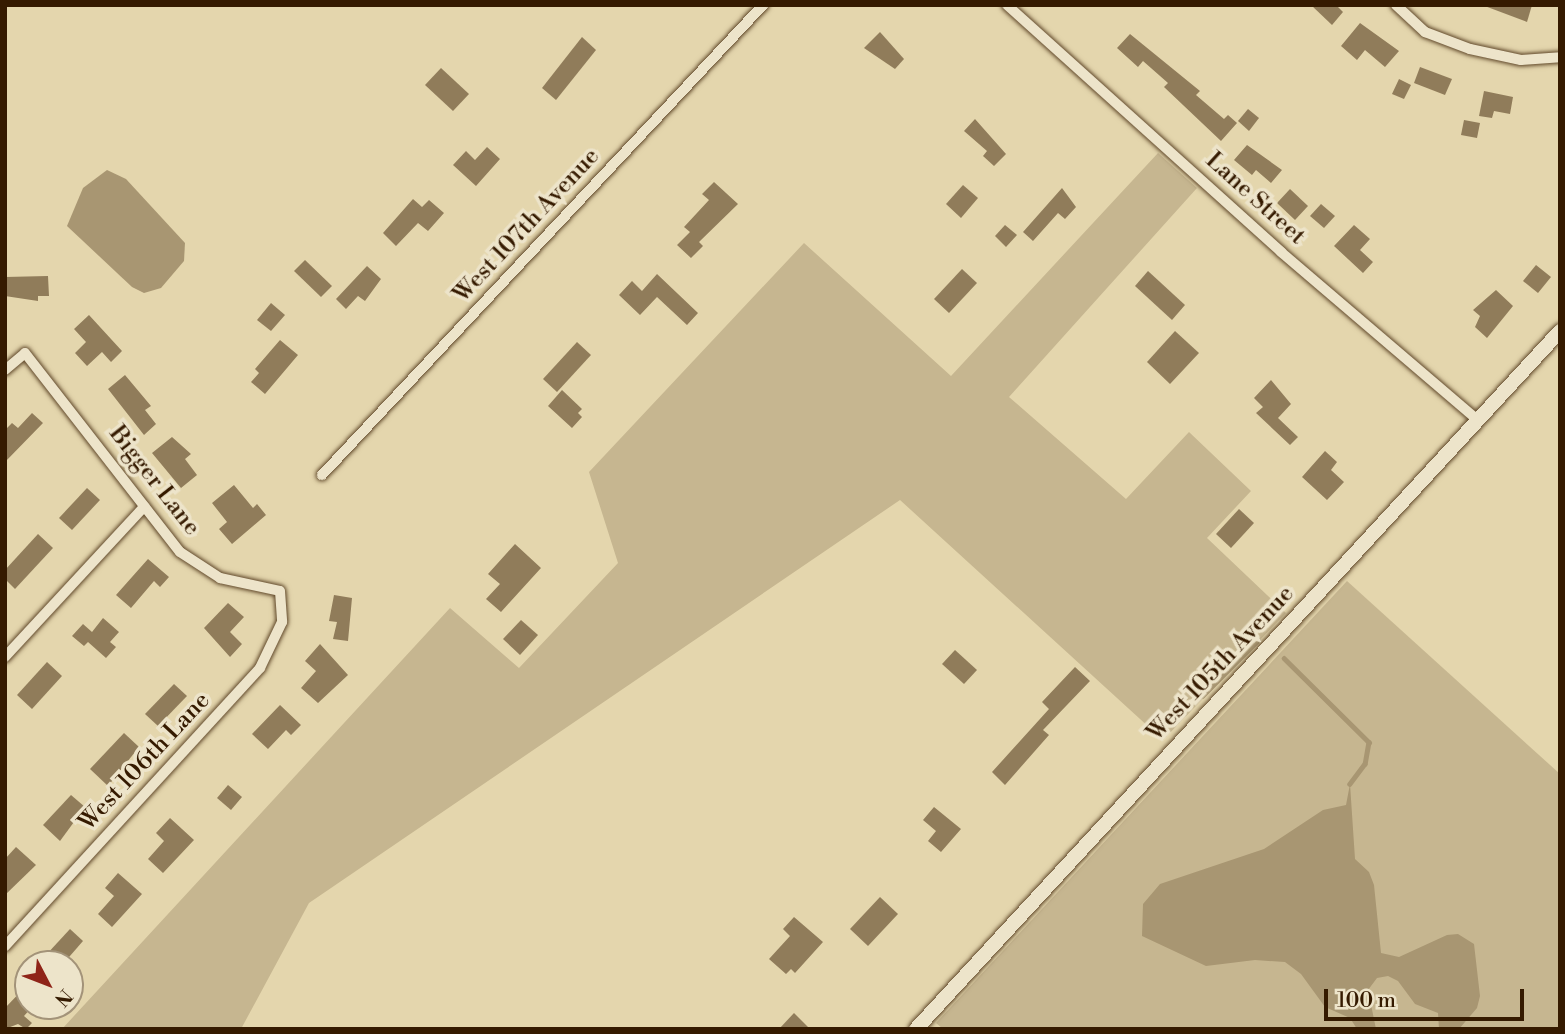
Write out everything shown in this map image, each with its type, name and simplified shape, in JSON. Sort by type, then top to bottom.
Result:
[{"type":"street","name":"West 107th Avenue","points":[[322,475],[763,5]]},
{"type":"street","name":"Lane Street","points":[[1007,5],[1281,252],[1478,420]]},
{"type":"street","points":[[1396,5],[1425,32],[1470,49],[1521,60],[1560,57]]},
{"type":"street","name":"West 105th Avenue","points":[[916,1029],[1560,331]]},
{"type":"street","name":"Bigger Lane","points":[[5,370],[25,353],[180,552],[220,578],[281,591]]},
{"type":"street","points":[[5,657],[144,507]]},
{"type":"street","name":"West 106th Lane","points":[[5,946],[260,668],[282,622],[281,591]]},
{"type":"shaded area","points":[[1158,153],[1197,188],[1009,397],[1126,499],[1189,432],[1251,491],[1207,538],[1286,613],[1163,740],[900,500],[309,903],[241,1029],[62,1029],[70,1020],[84,1020],[84,1005],[450,608],[519,668],[618,563],[589,472],[804,243],[951,376]]},
{"type":"shaded area","points":[[107,170],[126,179],[185,243],[184,261],[161,288],[144,293],[132,287],[67,226],[83,188]]},
{"type":"shaded area","points":[[1347,581],[1560,774],[1560,1029],[943,1029],[936,1023]]},
{"type":"shaded area","points":[[1350,784],[1355,859],[1369,872],[1374,885],[1381,953],[1399,957],[1447,935],[1458,934],[1474,944],[1480,996],[1477,1008],[1459,1029],[1439,1029],[1438,1013],[1415,1004],[1398,981],[1388,976],[1377,978],[1368,990],[1376,1029],[1357,1029],[1350,1018],[1325,1007],[1301,974],[1285,962],[1255,960],[1206,966],[1142,936],[1143,904],[1160,884],[1264,849],[1323,810],[1346,805]]},
{"type":"building","points":[[1311,5],[1336,5],[1343,12],[1332,25]]},
{"type":"building","points":[[1482,5],[1532,5],[1527,22]]},
{"type":"building","points":[[1360,23],[1399,51],[1385,67],[1365,50],[1357,60],[1341,46]]},
{"type":"building","points":[[880,32],[904,59],[895,69],[864,48]]},
{"type":"building","points":[[1130,34],[1200,91],[1196,95],[1224,119],[1228,115],[1237,123],[1221,141],[1164,87],[1168,83],[1143,61],[1138,67],[1117,48]]},
{"type":"building","points":[[582,37],[596,50],[556,100],[542,88]]},
{"type":"building","points":[[1420,67],[1452,79],[1445,95],[1414,83]]},
{"type":"building","points":[[441,68],[469,94],[453,111],[425,85]]},
{"type":"building","points":[[1399,79],[1411,85],[1404,99],[1392,94]]},
{"type":"building","points":[[1484,91],[1513,97],[1510,114],[1494,111],[1492,118],[1479,116]]},
{"type":"building","points":[[1248,109],[1259,118],[1249,131],[1238,121]]},
{"type":"building","points":[[975,119],[1006,154],[994,166],[983,156],[987,151],[964,131]]},
{"type":"building","points":[[1464,120],[1480,123],[1477,138],[1461,135]]},
{"type":"building","points":[[1247,145],[1282,170],[1271,183],[1256,170],[1252,175],[1234,160]]},
{"type":"building","points":[[487,147],[500,159],[476,186],[453,165],[466,151],[475,160]]},
{"type":"building","points":[[714,182],[738,204],[699,242],[703,246],[691,258],[677,245],[690,232],[684,227],[709,200],[702,194]]},
{"type":"building","points":[[963,185],[978,198],[961,218],[946,204]]},
{"type":"building","points":[[1062,188],[1076,207],[1065,219],[1058,213],[1033,241],[1023,232]]},
{"type":"building","points":[[1290,189],[1308,206],[1295,220],[1277,203]]},
{"type":"building","points":[[413,199],[422,207],[429,200],[444,213],[428,231],[418,223],[396,246],[383,233]]},
{"type":"building","points":[[1321,204],[1335,216],[1324,228],[1310,216]]},
{"type":"building","points":[[1005,225],[1017,235],[1006,247],[995,236]]},
{"type":"building","points":[[1354,225],[1370,239],[1360,250],[1373,262],[1363,273],[1334,246]]},
{"type":"building","points":[[305,260],[332,286],[321,297],[294,271]]},
{"type":"building","points":[[1536,265],[1551,277],[1538,293],[1523,281]]},
{"type":"building","points":[[367,266],[381,279],[365,301],[358,296],[346,309],[336,299]]},
{"type":"building","points":[[962,269],[977,283],[949,313],[934,299]]},
{"type":"building","points":[[1148,271],[1185,305],[1172,320],[1135,286]]},
{"type":"building","points":[[657,274],[698,313],[687,325],[657,297],[640,315],[619,295],[632,281],[642,291]]},
{"type":"building","points":[[48,276],[49,296],[38,296],[38,301],[5,296],[5,277]]},
{"type":"building","points":[[1496,290],[1513,306],[1487,338],[1475,327],[1480,316],[1473,310]]},
{"type":"building","points":[[271,303],[285,315],[271,331],[257,320]]},
{"type":"building","points":[[89,315],[122,351],[111,362],[102,352],[87,366],[75,353],[86,342],[74,329]]},
{"type":"building","points":[[1175,331],[1199,353],[1170,384],[1147,362]]},
{"type":"building","points":[[280,340],[298,355],[265,394],[251,382],[259,373],[255,369]]},
{"type":"building","points":[[577,342],[591,355],[557,392],[543,379]]},
{"type":"building","points":[[125,375],[151,406],[145,410],[156,424],[144,435],[108,389]]},
{"type":"building","points":[[1271,380],[1291,404],[1278,418],[1298,437],[1290,445],[1256,413],[1263,407],[1254,398]]},
{"type":"building","points":[[562,390],[582,409],[578,413],[582,417],[572,428],[548,406]]},
{"type":"building","points":[[32,413],[43,423],[5,462],[5,430],[12,423],[18,428]]},
{"type":"building","points":[[172,437],[191,454],[185,459],[197,475],[181,488],[152,453]]},
{"type":"building","points":[[1325,451],[1337,462],[1331,470],[1344,482],[1327,500],[1302,477]]},
{"type":"building","points":[[234,485],[253,508],[257,504],[266,515],[232,544],[219,529],[227,522],[212,503]]},
{"type":"building","points":[[87,488],[100,500],[72,530],[59,518]]},
{"type":"building","points":[[1239,509],[1254,523],[1231,548],[1216,534]]},
{"type":"building","points":[[38,534],[53,548],[15,589],[5,579],[5,570]]},
{"type":"building","points":[[515,544],[541,568],[501,612],[486,599],[500,584],[488,574]]},
{"type":"building","points":[[148,559],[169,577],[160,587],[154,581],[131,608],[116,595]]},
{"type":"building","points":[[334,595],[352,598],[348,641],[333,639],[337,622],[329,621]]},
{"type":"building","points":[[228,603],[244,617],[230,632],[242,644],[230,657],[204,628]]},
{"type":"building","points":[[103,618],[119,632],[110,642],[116,647],[106,658],[88,642],[84,646],[72,636],[83,624],[92,632]]},
{"type":"building","points":[[521,620],[538,635],[520,655],[503,639]]},
{"type":"building","points":[[320,644],[348,675],[318,703],[301,688],[316,671],[305,661]]},
{"type":"building","points":[[955,650],[977,670],[964,684],[942,664]]},
{"type":"building","points":[[47,662],[62,676],[32,709],[17,695]]},
{"type":"building","points":[[1075,667],[1090,681],[1043,730],[1049,735],[1005,785],[992,772],[1049,709],[1042,702]]},
{"type":"building","points":[[174,684],[187,696],[158,726],[145,714]]},
{"type":"building","points":[[280,705],[301,725],[291,735],[286,730],[268,749],[252,734]]},
{"type":"building","points":[[124,733],[139,747],[108,786],[90,769]]},
{"type":"building","points":[[228,785],[242,797],[231,810],[217,798]]},
{"type":"building","points":[[71,795],[85,807],[60,841],[43,825]]},
{"type":"building","points":[[934,807],[961,829],[941,852],[928,841],[936,831],[923,820]]},
{"type":"building","points":[[170,818],[194,840],[163,873],[148,859],[164,841],[156,833]]},
{"type":"building","points":[[16,847],[36,865],[5,895],[5,859]]},
{"type":"building","points":[[118,873],[142,894],[112,927],[98,914],[114,896],[105,888]]},
{"type":"building","points":[[880,897],[898,914],[868,946],[850,929]]},
{"type":"building","points":[[794,917],[823,942],[795,973],[791,969],[786,974],[769,959],[790,936],[783,929]]},
{"type":"building","points":[[70,929],[83,941],[75,950],[51,950]]},
{"type":"building","points":[[14,999],[14,1020],[29,1020],[32,1023],[26,1029],[18,1024],[5,1029],[5,1008]]},
{"type":"building","points":[[794,1013],[810,1029],[779,1029]]},
{"type":"waterway","points":[[1202,696],[1258,640]]},
{"type":"waterway","points":[[1284,658],[1369,742],[1365,764],[1350,784]]}]
